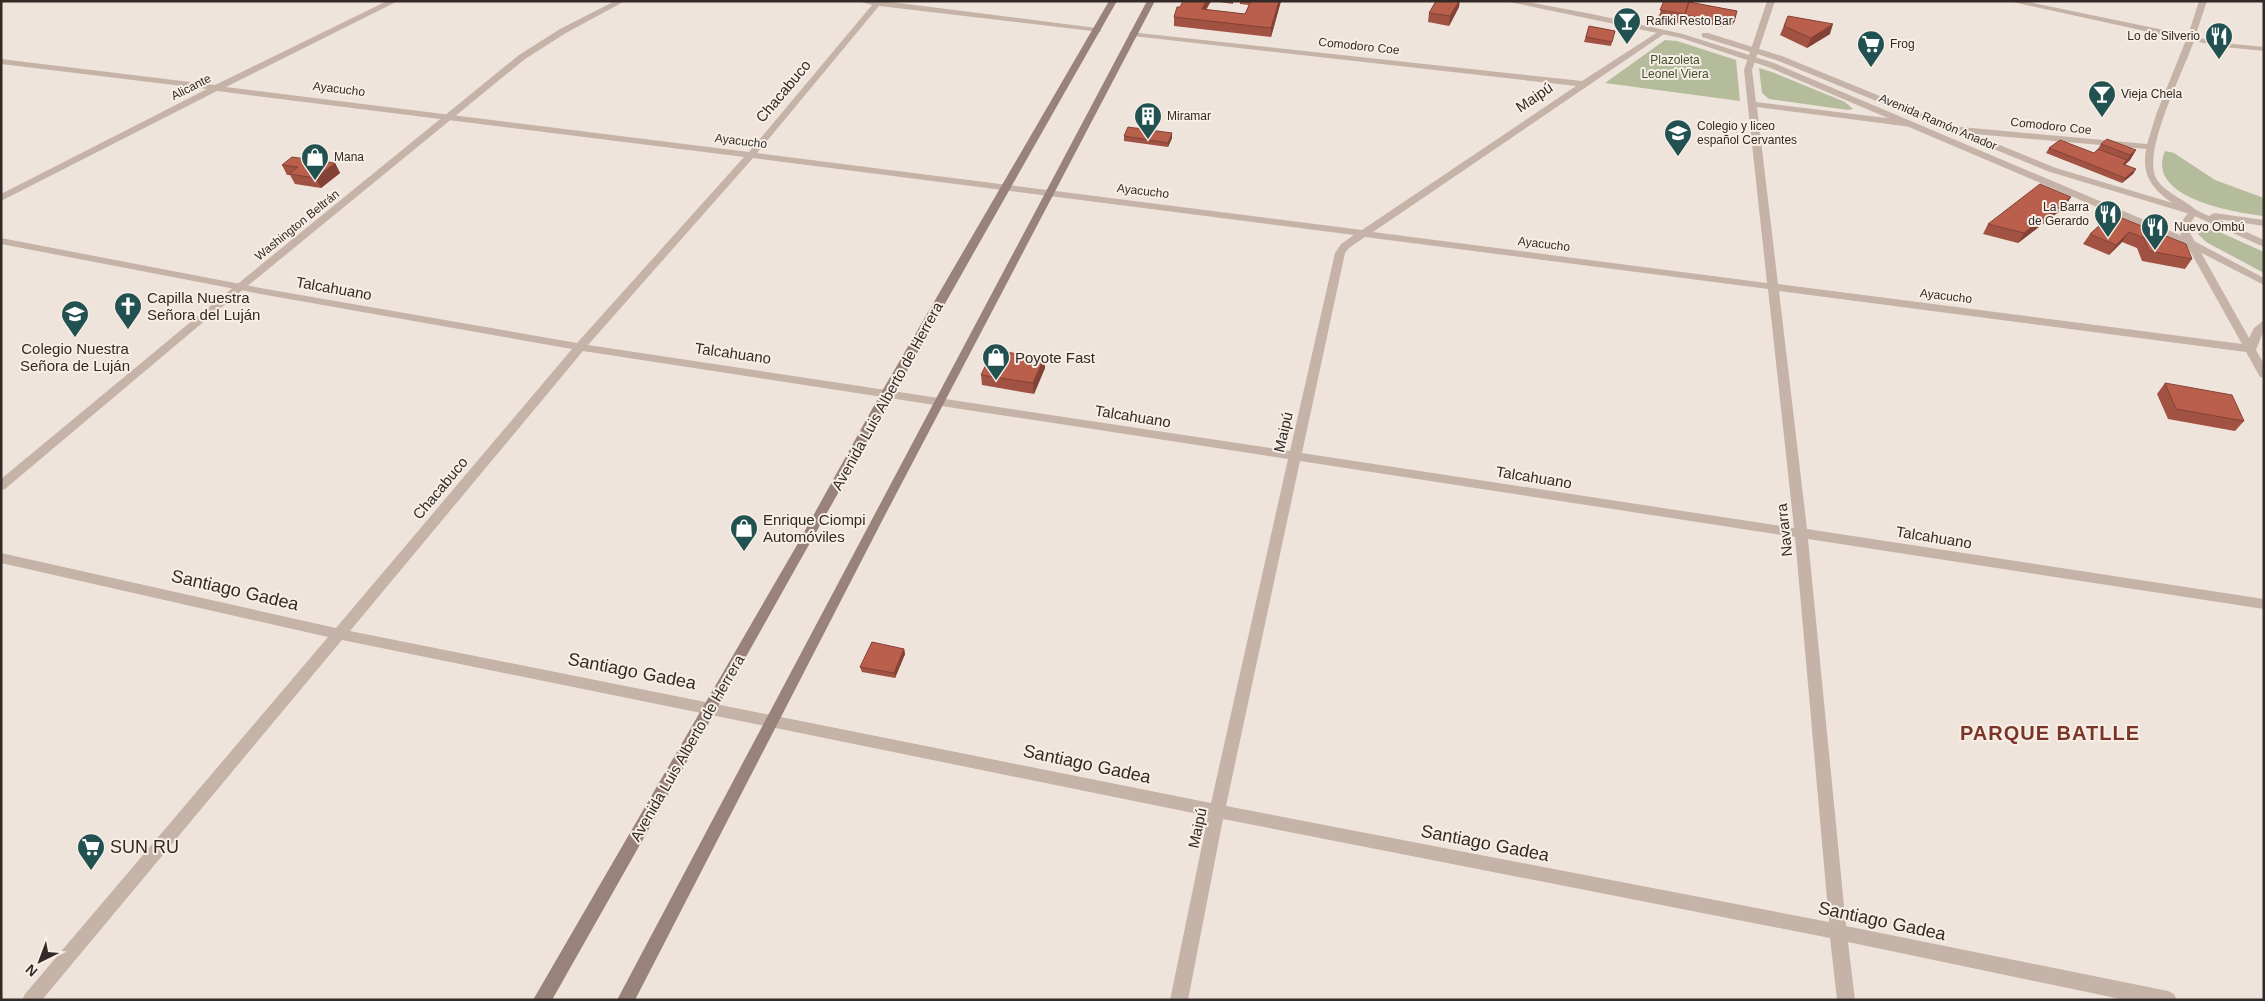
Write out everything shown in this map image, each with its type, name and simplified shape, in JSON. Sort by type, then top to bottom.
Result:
[{"type":"main road","name":"Avenida Luis Alberto de Herrera","points":[[542,1000],[802,548],[887,393],[1114,1]]},
{"type":"main road","points":[[626,1000],[1151,1]]},
{"type":"street","name":"Alicante","points":[[1,198],[216,88],[394,1]]},
{"type":"street","name":"Washington Beltrán","points":[[1,486],[240,287],[542,43],[621,1]]},
{"type":"street","points":[[860,1],[1097,30]]},
{"type":"street","name":"Avenida Ramón Anador","points":[[1509,1],[1592,16],[1754,54],[1911,124],[2190,243],[2264,282]]},
{"type":"street","name":"Navarra","points":[[1771,1],[1748,70],[1801,533],[1846,1000]]},
{"type":"street","points":[[2012,1],[2191,38],[2264,49]]},
{"type":"street","points":[[2203,1],[2191,38],[2149,147],[2149,172],[2158,186],[2193,212],[2264,224]]},
{"type":"street","name":"Chacabuco","points":[[31,1000],[580,347],[750,156],[878,2]]},
{"type":"street","name":"Avenida Ramón Anador","points":[[1592,16],[1607,16],[1688,31],[1754,54],[2054,170],[2193,212],[2264,244]]},
{"type":"street","name":"Maipú","points":[[1179,1000],[1217,811],[1340,253],[1345,246],[1661,32]]},
{"type":"street","name":"Comodoro Coe","points":[[1132,34],[1583,84]]},
{"type":"street","name":"Ayacucho","points":[[1,61],[1006,187],[2251,349]]},
{"type":"street","points":[[1752,104],[1911,124]]},
{"type":"street","name":"Comodoro Coe","points":[[1950,129],[2149,147]]},
{"type":"street","points":[[2193,212],[2184,225],[2190,243],[2264,374]]},
{"type":"street","name":"Talcahuano","points":[[1,241],[240,287],[580,347],[2264,604]]},
{"type":"street","points":[[2251,349],[2258,330],[2264,323]]},
{"type":"street","name":"Santiago Gadea","points":[[1,558],[338,634],[1217,811],[1838,932],[2168,1000]]},
{"type":"green space","name":"Plazoleta Leonel Viera","points":[[1665,40],[1677,41],[1736,60],[1740,101],[1605,83]]},
{"type":"green space","points":[[1759,68],[1845,102],[1853,109],[1848,110],[1769,99],[1762,93]]},
{"type":"green space","points":[[2165,151],[2174,153],[2215,180],[2264,198],[2264,216],[2214,206],[2195,200],[2179,191],[2168,180],[2162,167]]},
{"type":"green space","points":[[2202,229],[2215,230],[2264,252],[2264,273],[2206,242],[2198,234]]},
{"type":"building","points":[[1183,1],[1206,1],[1202,9],[1245,14],[1251,1],[1279,1],[1271,28],[1174,17],[1177,7],[1180,7]]},
{"type":"building","points":[[1436,1],[1459,1],[1450,16],[1429,13]]},
{"type":"building","points":[[1664,1],[1689,1],[1685,14],[1660,10]]},
{"type":"building","points":[[1689,2],[1737,11],[1734,22],[1685,15]]},
{"type":"building","points":[[1788,16],[1833,24],[1811,38],[1784,26]]},
{"type":"building","points":[[1589,26],[1615,31],[1612,42],[1586,37]]},
{"type":"building","points":[[1128,127],[1172,133],[1168,143],[1124,136]]},
{"type":"building","points":[[2107,139],[2136,150],[2130,155],[2101,144]]},
{"type":"building","points":[[2060,140],[2094,153],[2098,149],[2127,160],[2123,164],[2136,169],[2125,178],[2049,148]]},
{"type":"building","points":[[292,157],[335,163],[316,178],[289,174],[298,167],[282,165]]},
{"type":"building","points":[[2040,184],[2071,197],[2024,233],[1988,224]]},
{"type":"building","points":[[2112,214],[2186,244],[2192,259],[2149,251],[2144,238],[2129,232],[2116,245],[2090,234]]},
{"type":"building","points":[[993,350],[1044,358],[1033,383],[981,375]]},
{"type":"building","points":[[2165,383],[2232,395],[2244,421],[2176,409]]},
{"type":"building","points":[[872,642],[904,649],[894,673],[860,667]]},
{"type":"place","name":"Rafiki Resto Bar","points":[[1627,45]]},
{"type":"place","name":"Lo de Silverio","points":[[2219,60]]},
{"type":"place","name":"Frog","points":[[1871,68]]},
{"type":"place","name":"Vieja Chela","points":[[2102,118]]},
{"type":"place","name":"Miramar","points":[[1148,140]]},
{"type":"place","name":"Colegio y liceo español Cervantes","points":[[1678,157]]},
{"type":"place","name":"Mana","points":[[315,181]]},
{"type":"place","name":"La Barra de Gerardo","points":[[2108,238]]},
{"type":"place","name":"Nuevo Ombú","points":[[2155,251]]},
{"type":"place","name":"Capilla Nuestra Señora del Luján","points":[[128,330]]},
{"type":"place","name":"Colegio Nuestra Señora de Luján","points":[[75,338]]},
{"type":"place","name":"Poyote Fast","points":[[996,381]]},
{"type":"place","name":"Enrique Ciompi Automóviles","points":[[744,552]]},
{"type":"place","name":"SUN RU","points":[[91,871]]},
{"type":"district","name":"PARQUE BATLLE","points":[[2050,733]]}]
